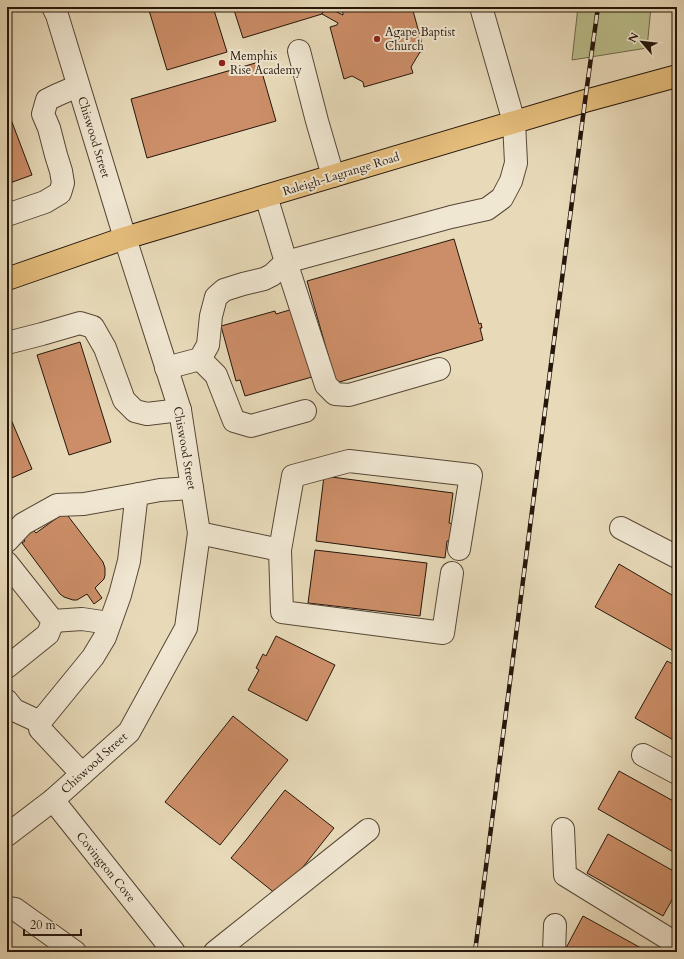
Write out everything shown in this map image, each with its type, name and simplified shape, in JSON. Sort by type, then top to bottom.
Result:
[{"type":"main road","name":"Raleigh-Lagrange Road","points":[[7,279],[124,238],[514,122],[677,76]]},
{"type":"street","name":"Chiswood Street","points":[[7,835],[53,800],[129,732],[186,628],[199,533],[180,410],[124,238],[53,7]]},
{"type":"street","points":[[166,368],[200,359],[208,345],[211,316],[216,297],[224,290],[264,279],[272,275],[286,262],[451,216],[487,209],[502,198],[511,181],[516,163],[514,122],[481,7]]},
{"type":"street","points":[[299,51],[333,176]]},
{"type":"street","points":[[7,215],[45,202],[60,193],[63,183],[61,171],[49,128],[43,114],[47,100],[78,86]]},
{"type":"street","points":[[266,196],[326,385],[335,394],[349,395],[439,369]]},
{"type":"street","points":[[7,343],[80,323],[94,327],[105,348],[124,400],[135,411],[147,414],[180,410]]},
{"type":"street","points":[[200,359],[216,375],[234,421],[251,426],[305,411]]},
{"type":"street","points":[[452,573],[443,634],[282,612],[280,550],[293,476],[349,461],[471,476],[459,550]]},
{"type":"street","points":[[7,541],[23,524],[57,505],[84,504],[160,490],[192,488]]},
{"type":"street","points":[[82,774],[40,729],[40,722],[93,656],[105,637],[120,595],[129,561],[136,501],[139,494]]},
{"type":"street","points":[[621,528],[677,557]]},
{"type":"street","points":[[199,533],[280,550]]},
{"type":"street","points":[[7,563],[53,621]]},
{"type":"street","points":[[53,621],[82,619],[109,623]]},
{"type":"street","points":[[7,668],[48,634],[53,621]]},
{"type":"street","points":[[7,701],[14,710],[40,722]]},
{"type":"street","points":[[644,755],[677,773]]},
{"type":"street","name":"Covington Cove","points":[[53,800],[174,952]]},
{"type":"street","points":[[215,952],[368,830]]},
{"type":"street","points":[[563,830],[565,875],[673,946]]},
{"type":"street","points":[[7,908],[15,909],[74,952]]},
{"type":"street","points":[[554,952],[555,925]]},
{"type":"green space","points":[[578,7],[651,7],[647,48],[572,60]]},
{"type":"building","points":[[148,7],[213,7],[227,52],[167,70]]},
{"type":"building","points":[[233,7],[326,7],[322,14],[243,38]]},
{"type":"building","name":"Agape Baptist Church","points":[[326,7],[343,15],[342,7],[412,7],[424,51],[420,52],[411,67],[413,73],[364,87],[363,82],[352,76],[344,79],[330,27],[337,25],[338,23],[322,14]]},
{"type":"building","points":[[259,62],[276,121],[147,158],[131,99]]},
{"type":"building","points":[[7,109],[32,175],[7,184]]},
{"type":"building","points":[[454,239],[479,324],[481,323],[482,328],[480,328],[483,340],[336,383],[307,281]]},
{"type":"building","points":[[293,309],[312,377],[245,396],[240,380],[236,381],[221,326],[275,311],[276,314]]},
{"type":"building","points":[[80,342],[111,442],[69,455],[37,355]]},
{"type":"building","points":[[7,410],[32,469],[7,480]]},
{"type":"building","points":[[324,476],[453,493],[449,523],[454,524],[452,541],[447,541],[445,558],[316,541]]},
{"type":"building","points":[[65,512],[103,562],[105,568],[104,579],[95,588],[102,598],[94,604],[87,594],[77,600],[73,600],[60,594],[22,543],[25,541],[22,537],[33,530],[36,533]]},
{"type":"building","points":[[315,550],[427,563],[420,616],[308,603]]},
{"type":"building","points":[[619,564],[677,598],[677,653],[595,607]]},
{"type":"building","points":[[276,636],[335,665],[307,721],[248,690],[259,670],[256,668],[263,654],[266,656]]},
{"type":"building","points":[[667,661],[677,666],[677,742],[635,718]]},
{"type":"building","points":[[233,716],[288,760],[220,845],[165,802]]},
{"type":"building","points":[[619,771],[677,803],[677,854],[598,809]]},
{"type":"building","points":[[285,790],[334,828],[303,867],[307,871],[281,898],[231,858]]},
{"type":"building","points":[[608,834],[677,873],[677,891],[663,916],[587,873]]},
{"type":"building","points":[[583,916],[641,948],[639,952],[574,952],[566,948]]},
{"type":"railway","points":[[475,952],[598,7]]},
{"type":"place","name":"Agape Baptist Church","points":[[377,39]]},
{"type":"place","name":"Memphis Rise Academy","points":[[222,63]]}]
